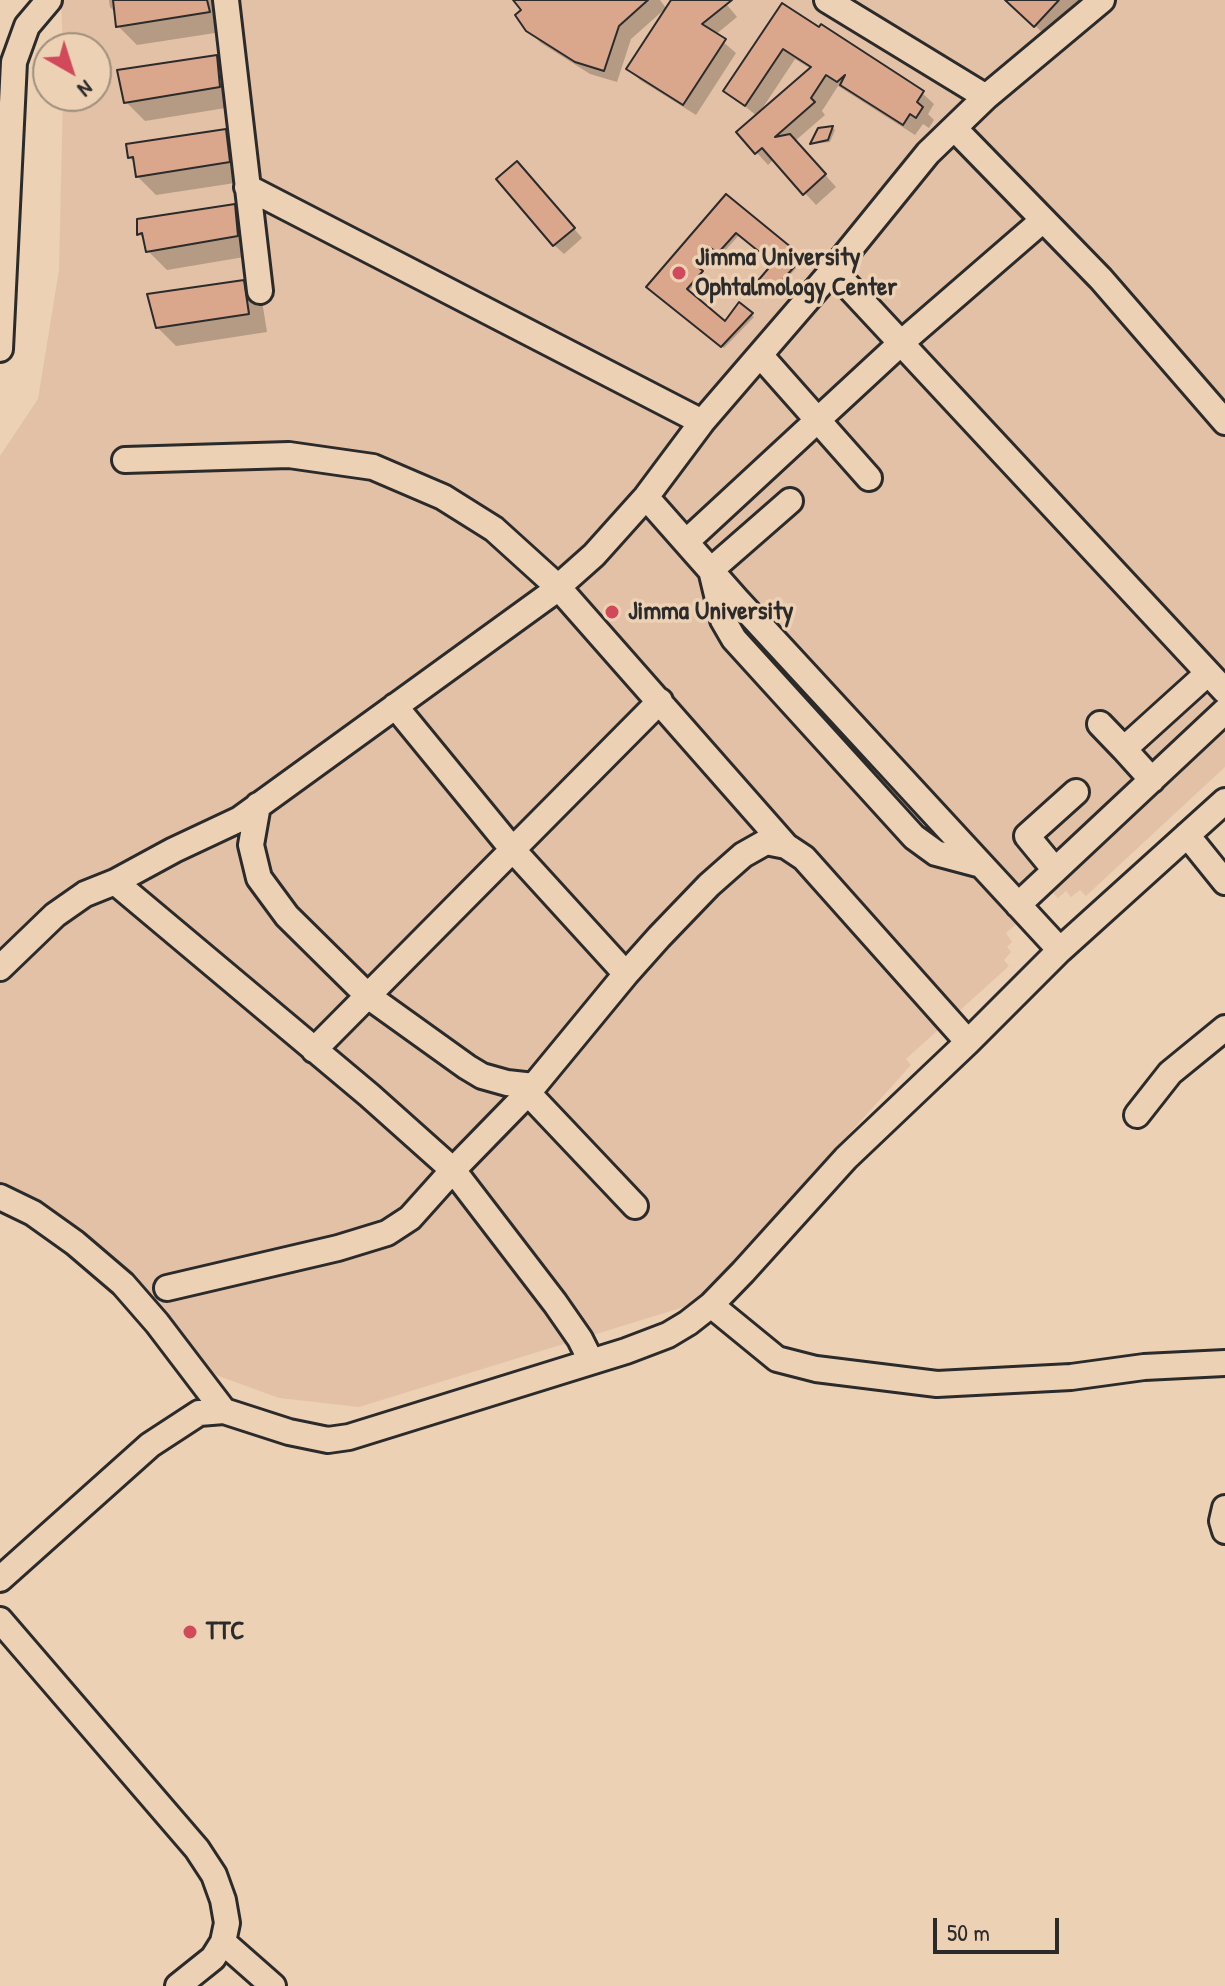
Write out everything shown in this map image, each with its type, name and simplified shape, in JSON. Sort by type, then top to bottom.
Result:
[{"type":"street","points":[[0,349],[14,62],[27,26],[49,0]]},
{"type":"street","points":[[226,0],[260,291]]},
{"type":"street","points":[[827,0],[986,97]]},
{"type":"street","points":[[0,968],[55,915],[85,894],[240,819],[558,587],[594,555],[646,497],[702,422],[833,270],[928,153],[986,97],[1102,0]]},
{"type":"street","points":[[954,128],[1101,279],[1225,422]]},
{"type":"street","points":[[247,187],[702,422]]},
{"type":"street","points":[[687,541],[901,343],[1043,220]]},
{"type":"street","points":[[833,270],[1225,691]]},
{"type":"street","points":[[760,355],[869,478]]},
{"type":"street","points":[[125,460],[289,455],[373,467],[443,497],[481,521],[558,587],[786,846],[804,858],[968,1042]]},
{"type":"street","points":[[646,497],[711,570],[723,620],[734,639],[914,837],[936,853],[981,865],[1060,950]]},
{"type":"street","points":[[711,570],[790,501]]},
{"type":"street","points":[[1124,749],[1208,673]]},
{"type":"street","points":[[314,1050],[660,701]]},
{"type":"street","points":[[395,706],[513,850],[626,974]]},
{"type":"street","points":[[1018,905],[1225,711]]},
{"type":"street","points":[[1100,724],[1152,780]]},
{"type":"street","points":[[1055,870],[1027,836],[1076,792]]},
{"type":"street","points":[[0,1579],[150,1445],[199,1413],[224,1411],[289,1432],[328,1440],[349,1437],[668,1335],[711,1305],[846,1158],[1060,950],[1225,801]]},
{"type":"street","points":[[258,805],[251,845],[259,878],[287,916],[368,996],[444,1052],[482,1076],[531,1089],[635,1206]]},
{"type":"street","points":[[1187,835],[1225,882]]},
{"type":"street","points":[[167,1288],[196,1279],[285,1262],[387,1233],[410,1218],[531,1089],[626,974],[709,885],[743,855],[766,842],[786,846]]},
{"type":"street","points":[[115,882],[453,1170],[555,1303],[591,1361]]},
{"type":"street","points":[[1137,1115],[1176,1067],[1225,1028]]},
{"type":"street","points":[[0,1197],[33,1213],[75,1243],[123,1284],[224,1411]]},
{"type":"street","points":[[711,1305],[777,1359],[816,1369],[937,1384],[1071,1377],[1144,1367],[1225,1363]]},
{"type":"street","points":[[1225,1508],[1222,1521],[1225,1531]]},
{"type":"street","points":[[0,1620],[197,1849],[214,1875],[227,1923],[223,1942],[213,1958],[178,1986]]},
{"type":"street","points":[[223,1942],[273,1986]]},
{"type":"shaded area","name":"Jimma University","points":[[61,0],[1225,0],[1225,767],[1086,896],[1080,890],[1071,897],[1066,891],[1058,898],[1053,893],[1006,933],[1012,942],[1007,947],[1011,952],[1004,960],[1009,966],[906,1059],[911,1065],[708,1291],[684,1307],[359,1407],[279,1398],[216,1375],[128,1276],[0,1186],[0,456],[38,399],[59,270],[63,112],[112,112],[112,32],[62,32]]},
{"type":"building","points":[[113,0],[207,0],[210,12],[116,27]]},
{"type":"building","points":[[513,0],[648,0],[619,26],[604,71],[575,62],[526,31],[515,15],[521,10]]},
{"type":"building","points":[[671,0],[732,0],[702,24],[726,39],[683,105],[626,69]]},
{"type":"building","points":[[1005,0],[1059,0],[1034,27]]},
{"type":"building","points":[[782,3],[819,27],[821,24],[924,91],[917,102],[923,107],[916,118],[910,114],[903,125],[840,85],[845,75],[837,82],[826,75],[811,98],[815,102],[775,137],[790,134],[826,174],[803,195],[762,148],[755,154],[736,132],[811,67],[783,49],[745,106],[723,91]]},
{"type":"building","points":[[217,55],[220,87],[124,103],[117,70]]},
{"type":"building","points":[[833,126],[828,140],[810,144],[818,128]]},
{"type":"building","points":[[226,129],[230,162],[136,177],[133,157],[128,158],[126,144]]},
{"type":"building","points":[[517,161],[575,228],[553,246],[496,179]]},
{"type":"building","name":"Jimma University Ophtalmology Center","points":[[726,194],[803,257],[770,294],[756,283],[773,263],[736,233],[718,253],[708,246],[694,264],[703,271],[687,289],[725,321],[739,302],[753,313],[721,347],[646,287]]},
{"type":"building","points":[[235,204],[238,236],[146,252],[142,233],[137,235],[137,219]]},
{"type":"building","points":[[244,280],[249,314],[156,328],[147,294]]},
{"type":"place","name":"Jimma University Ophtalmology Center","points":[[679,273]]},
{"type":"place","name":"Jimma University","points":[[612,612]]},
{"type":"place","name":"TTC","points":[[190,1632]]}]
